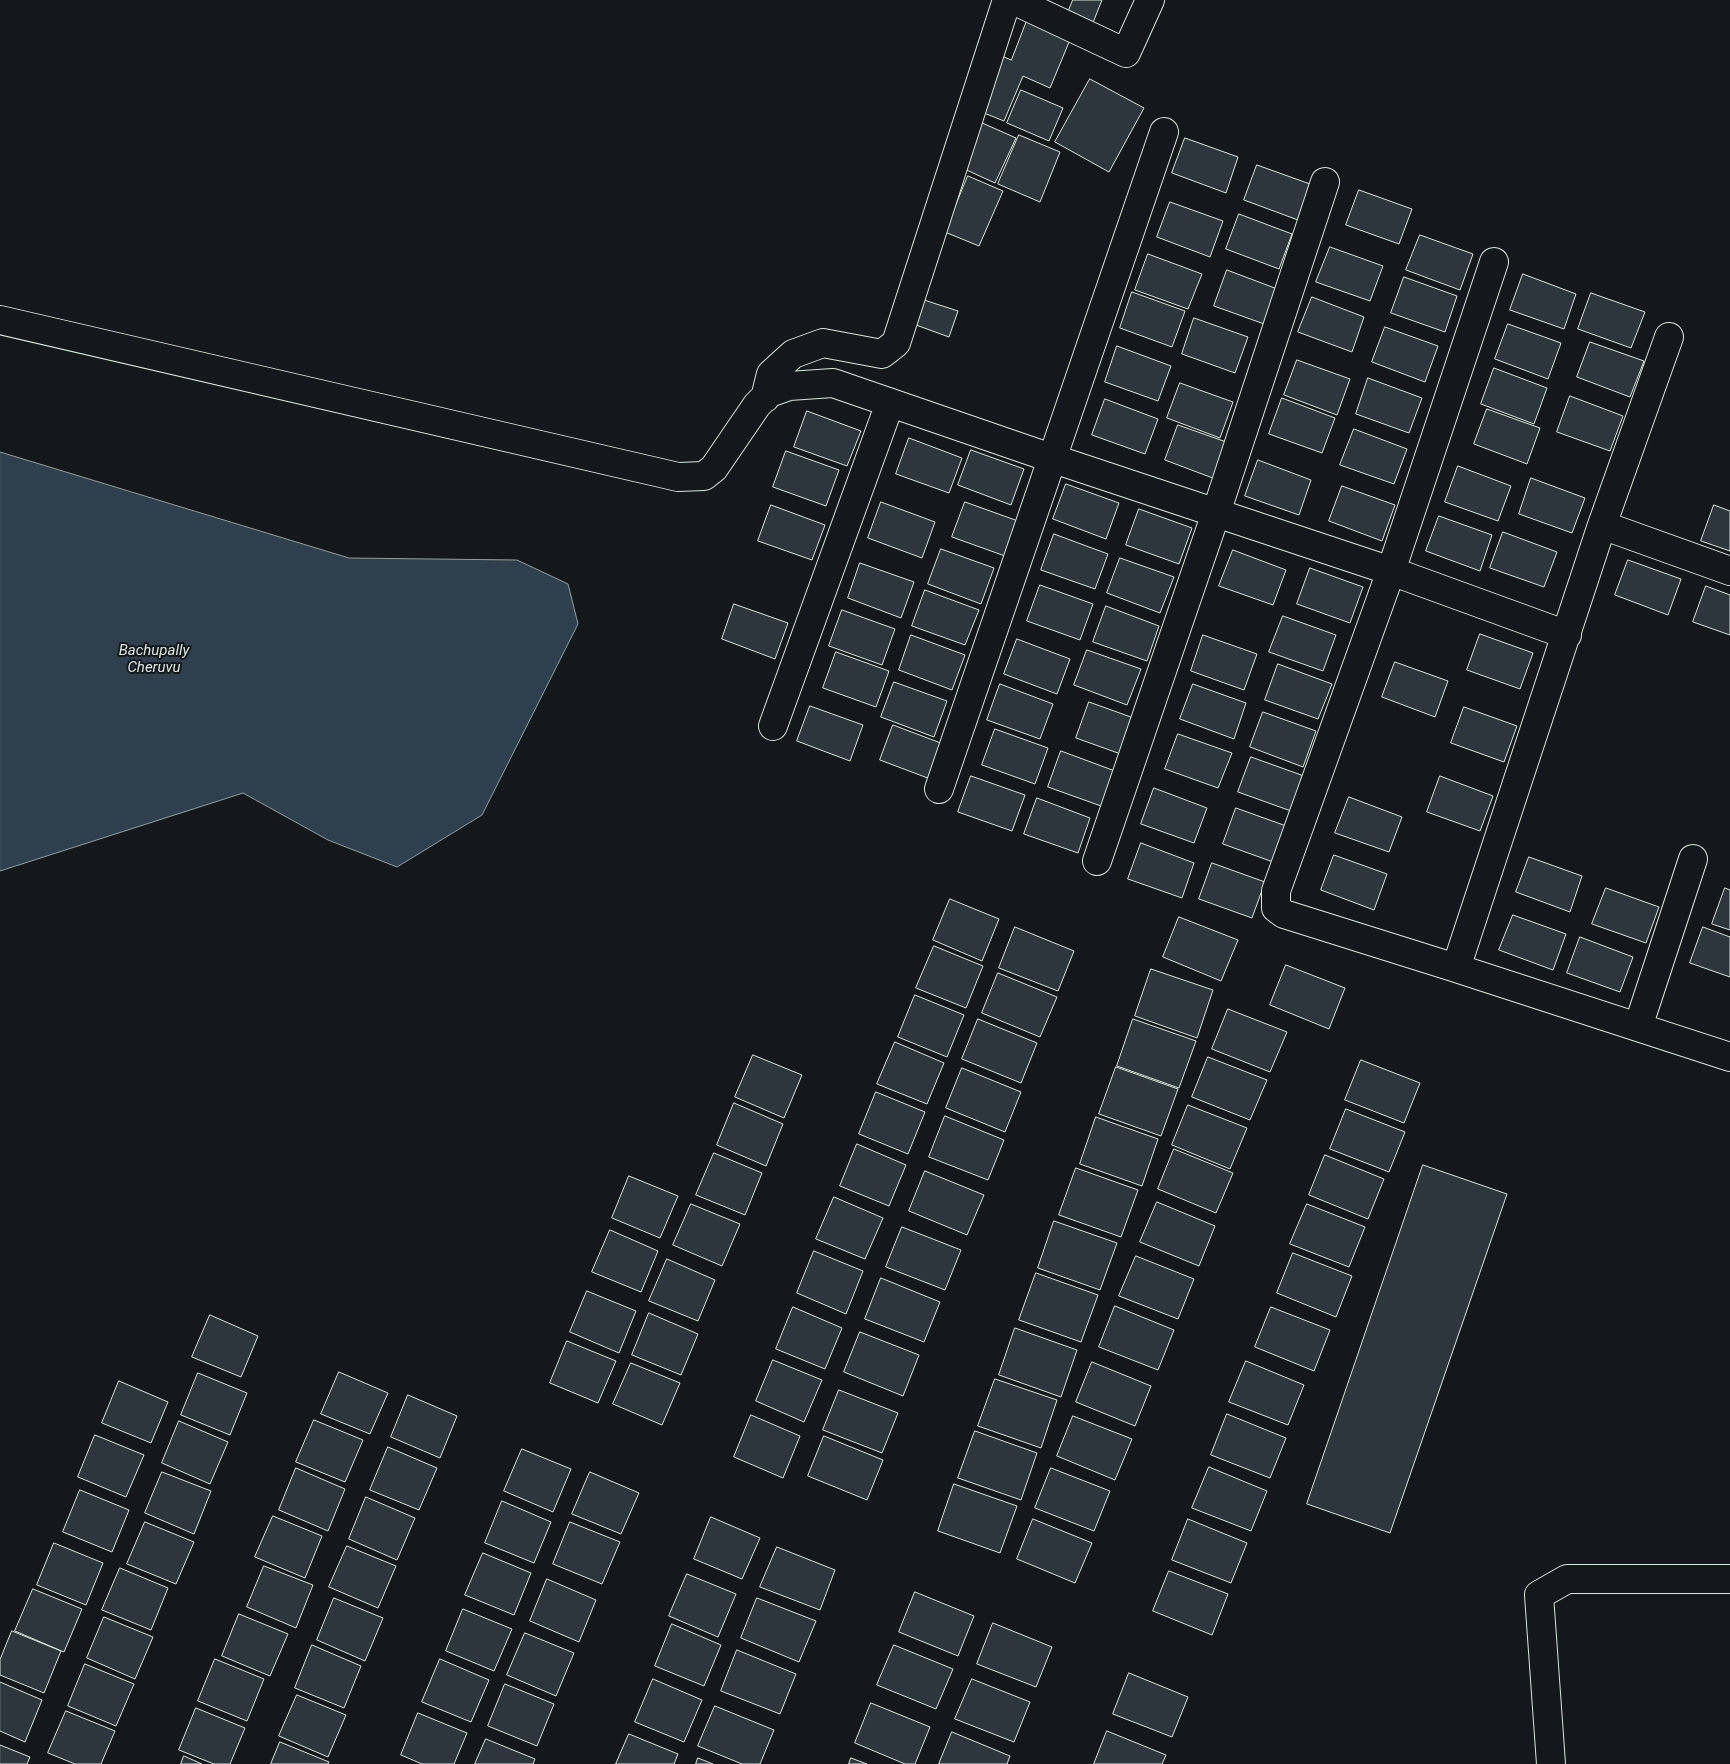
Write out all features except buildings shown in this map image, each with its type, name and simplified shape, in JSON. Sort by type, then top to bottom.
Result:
[{"type":"street","points":[[765,398],[771,374],[793,354],[823,343],[882,354],[896,343],[1007,0]]},
{"type":"street","points":[[1013,0],[1126,53],[1150,0]]},
{"type":"street","points":[[939,789],[1164,132]]},
{"type":"street","points":[[1097,860],[1216,513],[1324,182]]},
{"type":"street","points":[[1494,262],[1391,571],[1276,891],[1276,908],[1284,914],[1730,1057]]},
{"type":"street","points":[[0,320],[678,478],[704,476],[714,468],[769,393],[789,386],[833,383],[1391,571],[1567,634]]},
{"type":"street","points":[[1456,968],[1602,525],[1669,337]]},
{"type":"street","points":[[773,726],[890,402]]},
{"type":"street","points":[[1602,525],[1730,571]]},
{"type":"street","points":[[1638,1027],[1693,859]]},
{"type":"street","points":[[1550,1764],[1540,1595],[1567,1579],[1730,1579]]},
{"type":"water","name":"Bachupally Cheruvu","points":[[0,452],[349,558],[517,560],[568,584],[578,624],[482,815],[397,867],[328,840],[243,793],[0,871]]}]
